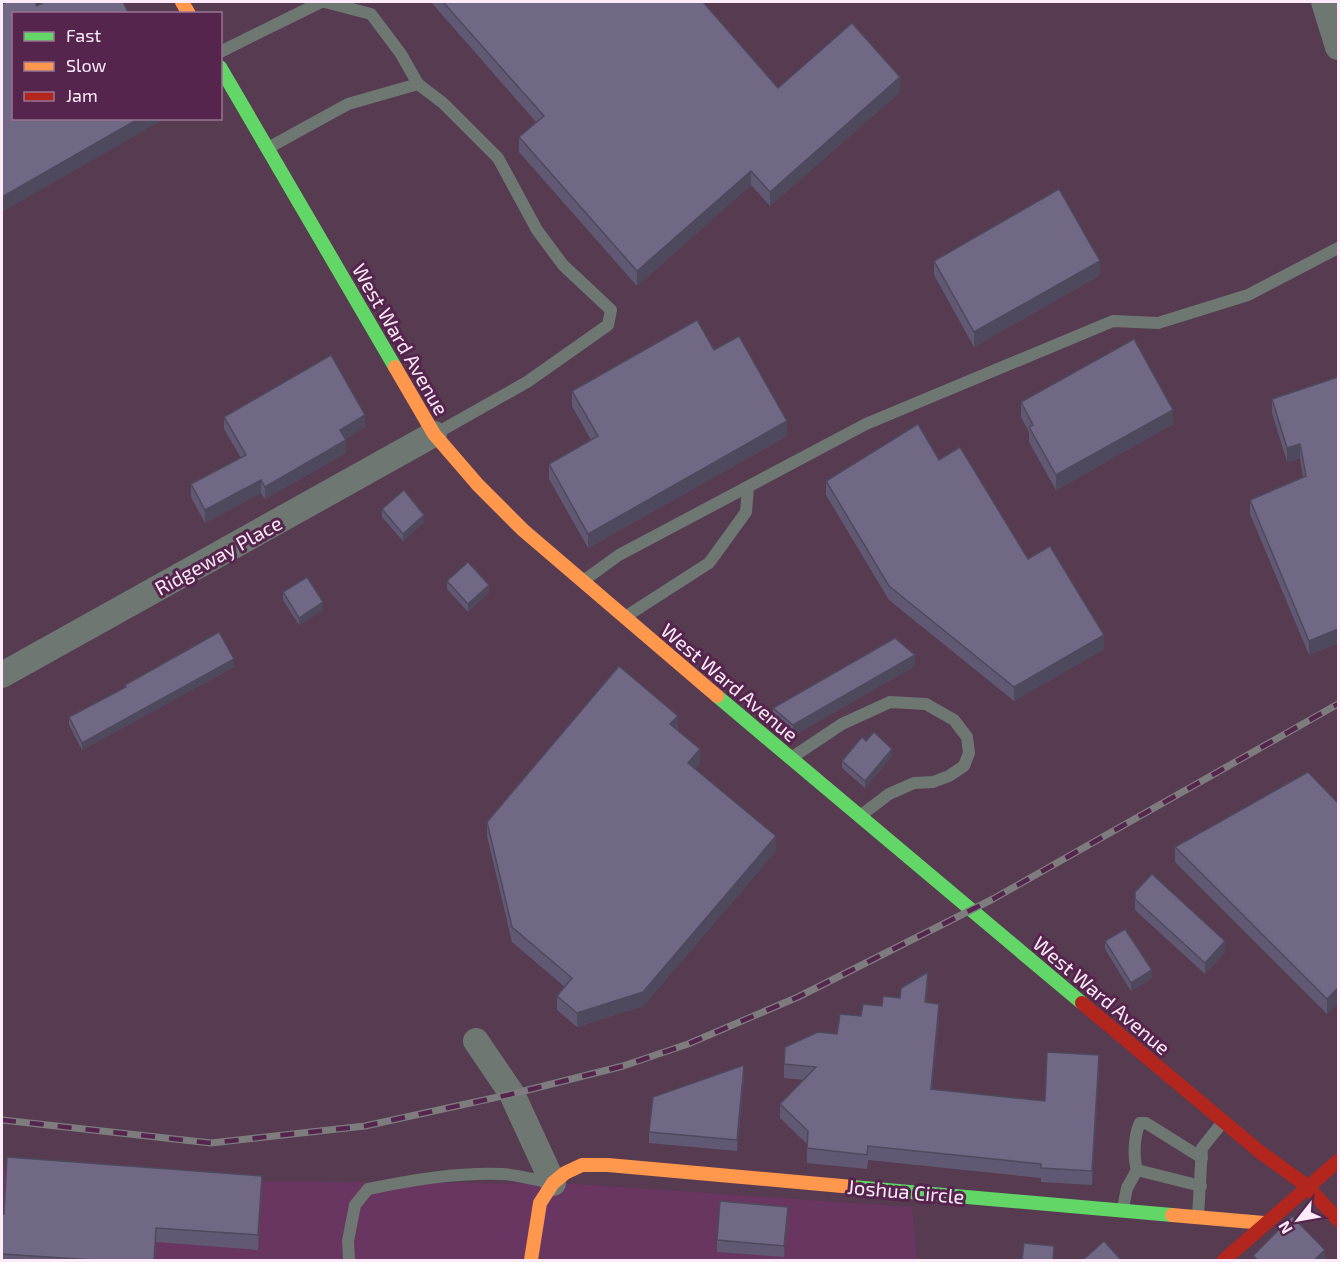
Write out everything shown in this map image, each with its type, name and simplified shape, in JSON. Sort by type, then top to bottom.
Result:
[{"type":"street","points":[[1324,2],[1338,47]]},
{"type":"street","name":"West Ward Avenue","points":[[222,70],[434,434],[478,485],[523,530],[790,759],[1260,1152],[1307,1186],[1338,1220]]},
{"type":"street","name":"Ridgeway Place","points":[[2,675],[434,434]]},
{"type":"street","points":[[476,1041],[512,1094],[553,1183]]},
{"type":"street","points":[[1224,1260],[1338,1161]]},
{"type":"street","name":"Joshua Circle","points":[[531,1260],[540,1203],[553,1183],[564,1173],[582,1165],[608,1165],[1264,1223]]},
{"type":"lane","points":[[222,51],[323,2],[371,14],[401,54],[418,84],[443,103],[498,158],[543,238],[563,265],[611,310],[608,325],[566,355],[527,382],[434,434]]},
{"type":"lane","points":[[267,148],[348,104],[418,84]]},
{"type":"lane","points":[[583,581],[619,555],[866,424],[1113,321],[1158,322],[1248,295],[1338,248]]},
{"type":"lane","points":[[625,618],[709,563],[746,512],[748,487]]},
{"type":"lane","points":[[790,759],[842,724],[890,702],[926,704],[954,720],[967,737],[969,753],[964,766],[949,776],[933,782],[914,783],[889,794],[860,817]]},
{"type":"lane","points":[[1198,1217],[1202,1148],[1223,1121]]},
{"type":"lane","points":[[1123,1211],[1127,1188],[1137,1170],[1135,1164],[1137,1129],[1140,1122],[1146,1123],[1202,1158]]},
{"type":"lane","points":[[1137,1170],[1201,1186]]},
{"type":"lane","points":[[349,1260],[348,1240],[355,1205],[368,1189],[409,1180],[466,1174],[505,1174],[553,1183]]},
{"type":"shaded area","points":[[2,1167],[226,1181],[577,1184],[912,1207],[917,1260],[2,1260]]},
{"type":"building","points":[[35,2],[37,6],[44,2],[123,2],[128,12],[12,12],[12,120],[137,120],[2,197],[2,4]]},
{"type":"building","points":[[443,2],[703,2],[778,88],[852,23],[900,77],[770,192],[751,171],[637,271],[519,137],[544,116]]},
{"type":"building","points":[[1059,189],[1100,261],[974,332],[934,261]]},
{"type":"building","points":[[697,320],[714,350],[739,336],[787,421],[588,534],[549,464],[598,436],[572,391]]},
{"type":"building","points":[[1134,339],[1173,410],[1056,475],[1029,427],[1033,425],[1021,402]]},
{"type":"building","points":[[331,355],[365,415],[340,430],[346,440],[265,487],[261,480],[205,510],[191,484],[246,455],[224,417]]},
{"type":"building","points":[[1338,377],[1338,629],[1309,641],[1250,500],[1306,476],[1300,444],[1287,448],[1272,399]]},
{"type":"building","points":[[918,424],[939,460],[960,447],[1028,559],[1050,546],[1104,635],[1014,687],[889,586],[826,481]]},
{"type":"building","points":[[404,490],[424,515],[403,534],[382,509]]},
{"type":"building","points":[[468,562],[489,585],[468,604],[447,581]]},
{"type":"building","points":[[307,577],[323,602],[299,618],[283,592]]},
{"type":"building","points":[[219,632],[234,659],[82,743],[69,717],[126,687],[125,685]]},
{"type":"building","points":[[895,638],[915,655],[793,725],[773,708]]},
{"type":"building","points":[[619,666],[678,716],[670,724],[700,749],[688,763],[776,836],[643,992],[577,1013],[557,996],[572,978],[512,927],[487,822]]},
{"type":"building","points":[[874,732],[892,749],[865,781],[842,761],[862,737],[866,741]]},
{"type":"building","points":[[1308,772],[1338,803],[1338,988],[1327,999],[1175,847]]},
{"type":"building","points":[[1152,874],[1225,941],[1205,963],[1135,899],[1135,892]]},
{"type":"building","points":[[1125,929],[1152,970],[1131,983],[1105,941]]},
{"type":"building","points":[[928,972],[925,1002],[939,1004],[931,1089],[1045,1101],[1047,1052],[1099,1055],[1092,1171],[1041,1168],[1041,1164],[868,1146],[867,1155],[807,1148],[808,1131],[780,1104],[816,1067],[784,1064],[785,1047],[818,1032],[837,1034],[840,1014],[861,1016],[863,1004],[882,1006],[883,996],[900,998],[901,988]]},
{"type":"building","points":[[744,1065],[737,1140],[649,1132],[653,1097]]},
{"type":"building","points":[[7,1157],[262,1176],[258,1235],[156,1228],[154,1260],[94,1260],[2,1254],[2,1213],[4,1214]]},
{"type":"building","points":[[720,1201],[788,1207],[784,1246],[717,1240]]},
{"type":"building","points":[[1292,1216],[1325,1250],[1314,1260],[1258,1260],[1253,1256]]},
{"type":"building","points":[[1104,1241],[1121,1260],[1083,1260]]},
{"type":"building","points":[[1024,1243],[1054,1246],[1053,1260],[1022,1260]]},
{"type":"railway","points":[[2,1120],[211,1143],[365,1126],[512,1094],[623,1066],[688,1044],[798,997],[993,899],[1338,704]]},
{"type":"traffic: fast","points":[[222,70],[395,367]]},
{"type":"traffic: fast","points":[[717,696],[1082,1003]]},
{"type":"traffic: fast","points":[[853,1187],[1172,1215]]},
{"type":"traffic: slow","points":[[182,2],[188,12]]},
{"type":"traffic: slow","points":[[395,367],[434,434],[478,485],[523,530],[717,696]]},
{"type":"traffic: slow","points":[[531,1260],[540,1203],[553,1183],[565,1173],[582,1165],[608,1165],[853,1187]]},
{"type":"traffic: slow","points":[[1172,1215],[1264,1223]]},
{"type":"traffic: jam","points":[[1082,1003],[1260,1152],[1307,1186],[1338,1220]]},
{"type":"traffic: jam","points":[[1224,1260],[1338,1161]]}]
